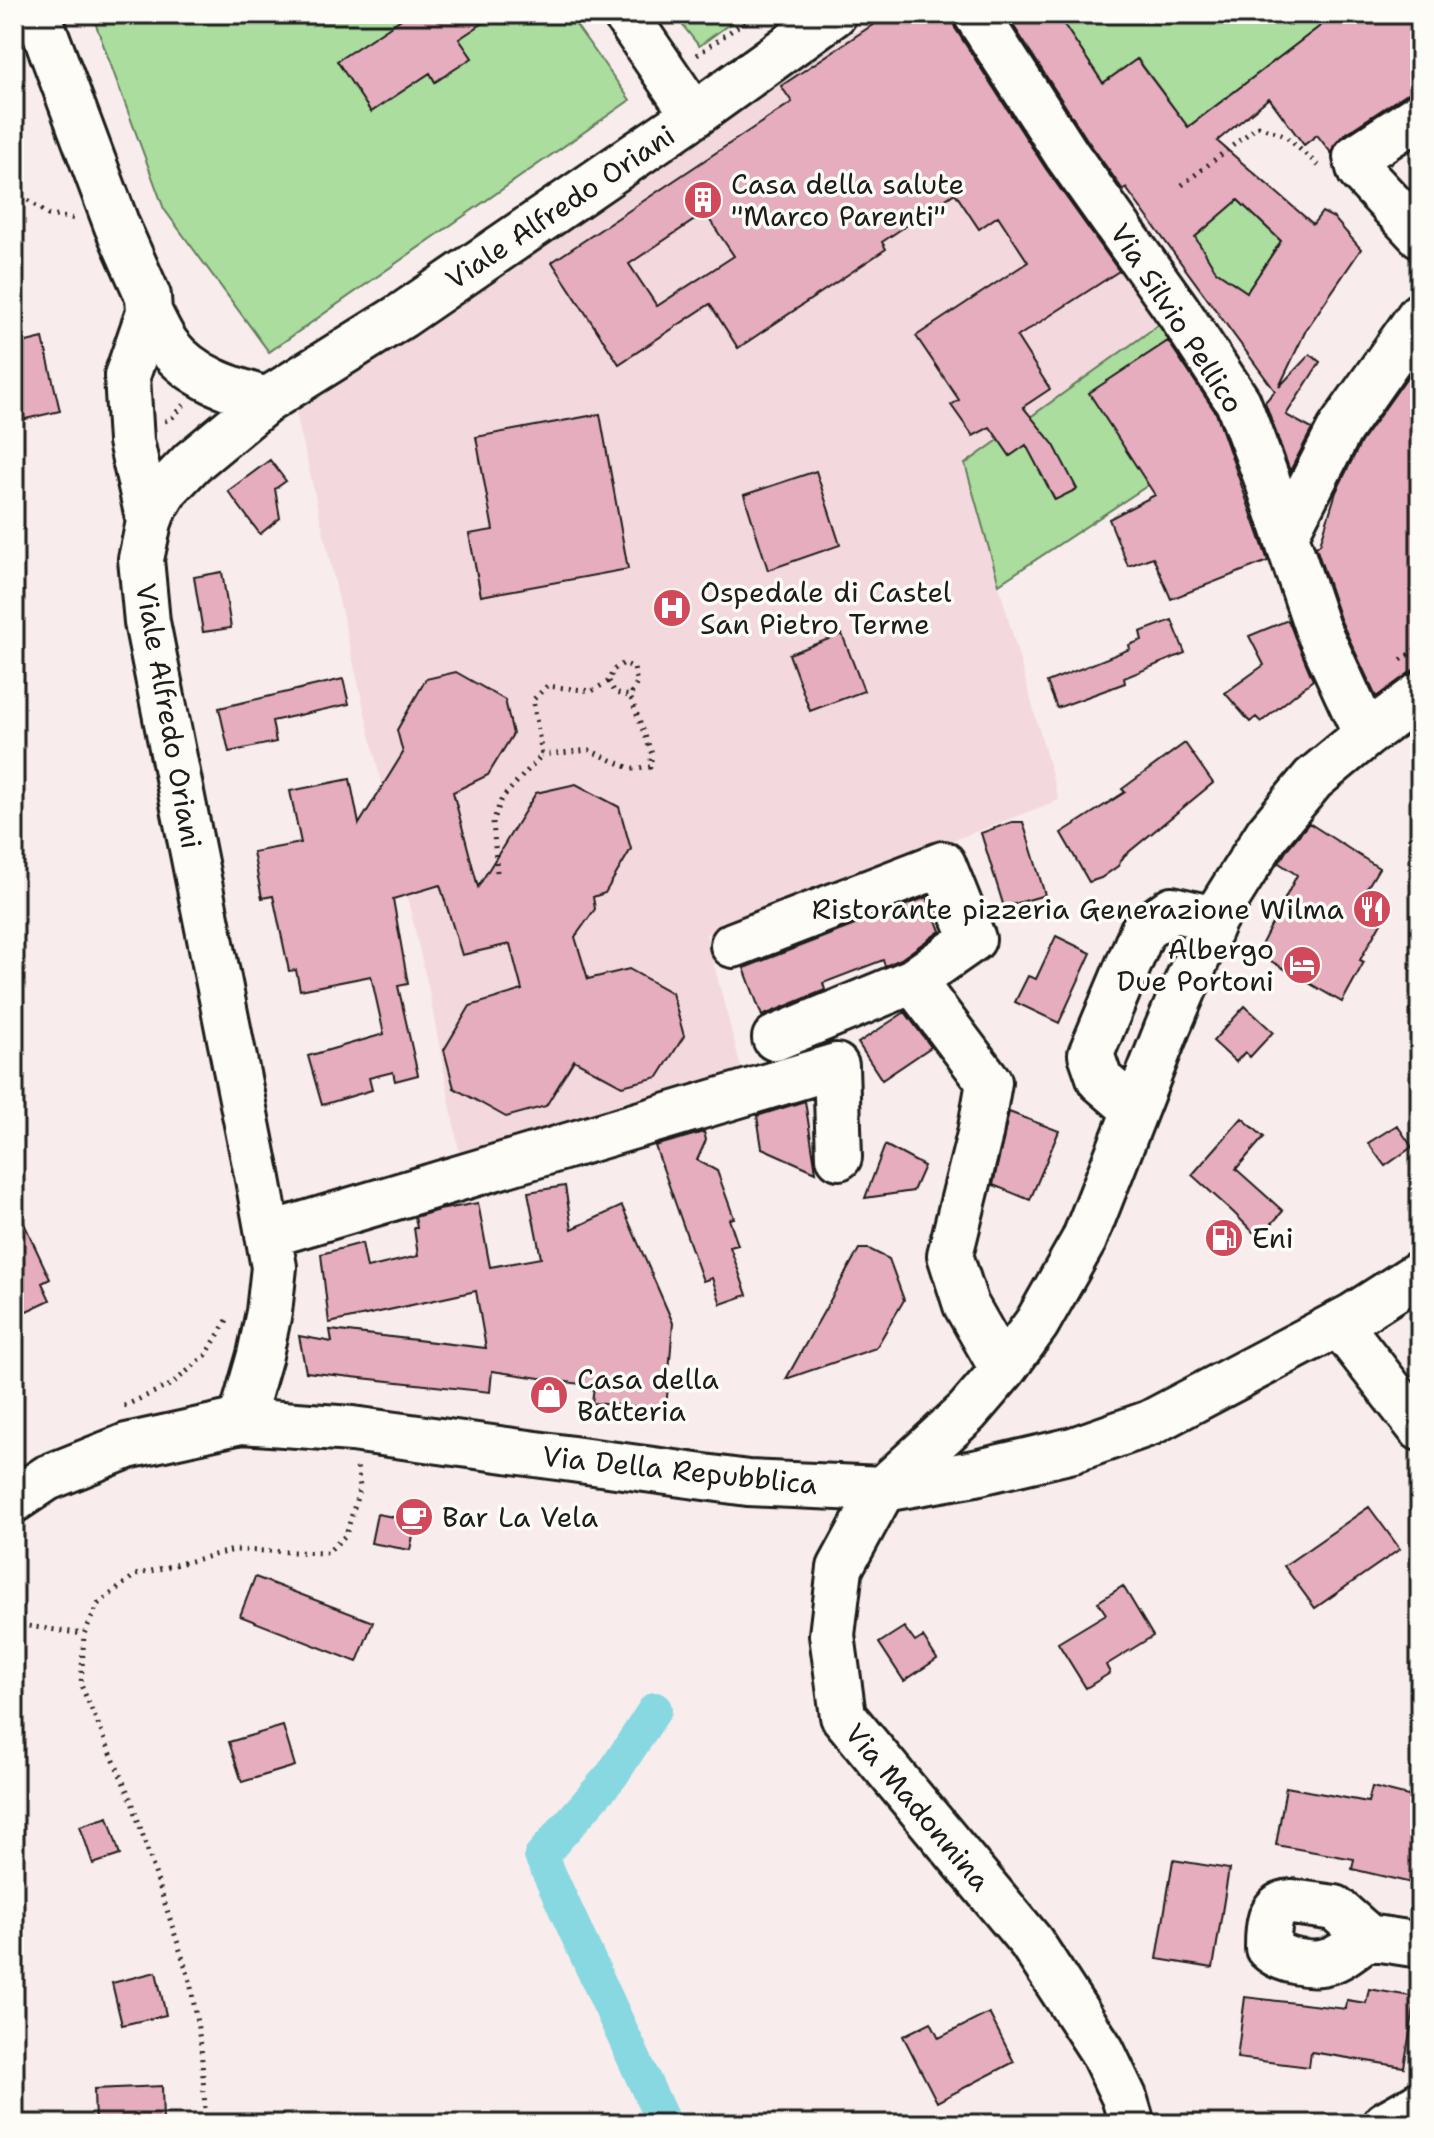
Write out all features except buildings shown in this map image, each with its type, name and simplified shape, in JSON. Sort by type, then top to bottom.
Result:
[{"type":"street","points":[[38,14],[117,226],[148,296],[149,312],[127,376],[131,435],[149,522]]},
{"type":"street","points":[[625,14],[708,105]]},
{"type":"street","points":[[657,14],[692,59],[708,105]]},
{"type":"street","name":"Viale Alfredo Oriani","points":[[241,1421],[260,1355],[274,1267],[147,622],[141,559],[153,511],[166,489],[192,462],[267,400],[403,315],[708,105],[834,14]]},
{"type":"street","name":"Via Silvio Pellico","points":[[976,14],[1067,155],[1178,311],[1238,402],[1317,628],[1366,735]]},
{"type":"street","points":[[1420,115],[1356,157],[1360,171],[1420,235]]},
{"type":"street","points":[[149,312],[167,345],[196,372],[225,387],[267,400]]},
{"type":"street","points":[[1286,534],[1340,429],[1420,315]]},
{"type":"street","name":"Via Madonnina","points":[[1137,2115],[1102,2051],[1031,1942],[843,1716],[832,1635],[840,1568],[883,1489],[967,1412],[1037,1323],[1084,1240],[1214,919],[1268,833],[1313,779],[1420,695]]},
{"type":"street","points":[[733,945],[943,864],[973,939],[913,981],[775,1038]]},
{"type":"street","points":[[1135,1110],[1100,1080],[1091,1054],[1143,930],[1172,909],[1214,919]]},
{"type":"street","points":[[913,981],[989,1082],[980,1134],[950,1255],[966,1305],[1003,1370]]},
{"type":"street","points":[[268,1235],[836,1066],[839,1157]]},
{"type":"street","name":"Via Della Repubblica","points":[[30,1489],[127,1446],[241,1421],[352,1429],[748,1483],[883,1489],[975,1473],[1059,1453],[1150,1423],[1339,1324],[1420,1273]]},
{"type":"street","points":[[1339,1324],[1420,1428]]},
{"type":"street","points":[[1368,1937],[1420,1945]]},
{"type":"street","points":[[1385,2124],[1420,2104]]},
{"type":"path","points":[[692,59],[755,14]]},
{"type":"path","points":[[1182,185],[1258,126],[1284,135],[1327,173]]},
{"type":"path","points":[[14,181],[23,196],[48,215],[117,226]]},
{"type":"path","points":[[14,196],[23,196]]},
{"type":"path","points":[[131,435],[171,419],[210,379]]},
{"type":"path","points":[[497,872],[493,822],[502,798],[542,755],[589,750],[632,769],[650,767],[652,754],[630,696],[637,683],[634,668],[624,663],[613,670],[609,681],[592,691],[547,686],[533,700],[542,755]]},
{"type":"path","points":[[609,681],[615,693],[630,696]]},
{"type":"path","points":[[121,1407],[172,1384],[206,1355],[230,1316]]},
{"type":"path","points":[[206,2124],[201,2046],[190,1981],[132,1802],[81,1685],[84,1634],[98,1604],[135,1575],[234,1550],[327,1553],[346,1535],[360,1487],[352,1429]]},
{"type":"path","points":[[14,1621],[20,1625],[84,1634]]},
{"type":"shaded area","name":"Ospedale di Castel San Pietro Terme","points":[[882,14],[959,14],[1172,319],[965,464],[1059,800],[706,934],[744,1079],[460,1157],[429,991],[296,413]]},
{"type":"green space","points":[[92,14],[568,14],[630,100],[269,352],[164,209]]},
{"type":"green space","points":[[674,14],[743,14],[699,46]]},
{"type":"green space","points":[[1057,14],[1336,14],[1188,127],[1138,59],[1103,83]]},
{"type":"green space","points":[[1238,200],[1281,241],[1247,292],[1227,305],[1195,237]]},
{"type":"green space","points":[[1178,311],[1245,421],[999,584],[965,464]]},
{"type":"waterway","points":[[655,1709],[612,1775],[541,1856],[664,2124]]},
{"type":"place","name":"Casa della salute \"Marco Parenti\"","points":[[703,200]]},
{"type":"place","name":"Ospedale di Castel San Pietro Terme","points":[[672,608]]},
{"type":"place","name":"Ristorante pizzeria Generazione Wilma","points":[[1372,909]]},
{"type":"place","name":"Albergo Due Portoni","points":[[1302,965]]},
{"type":"place","name":"Eni","points":[[1224,1238]]},
{"type":"place","name":"Casa della Batteria","points":[[549,1395]]},
{"type":"place","name":"Bar La Vela","points":[[414,1517]]}]
